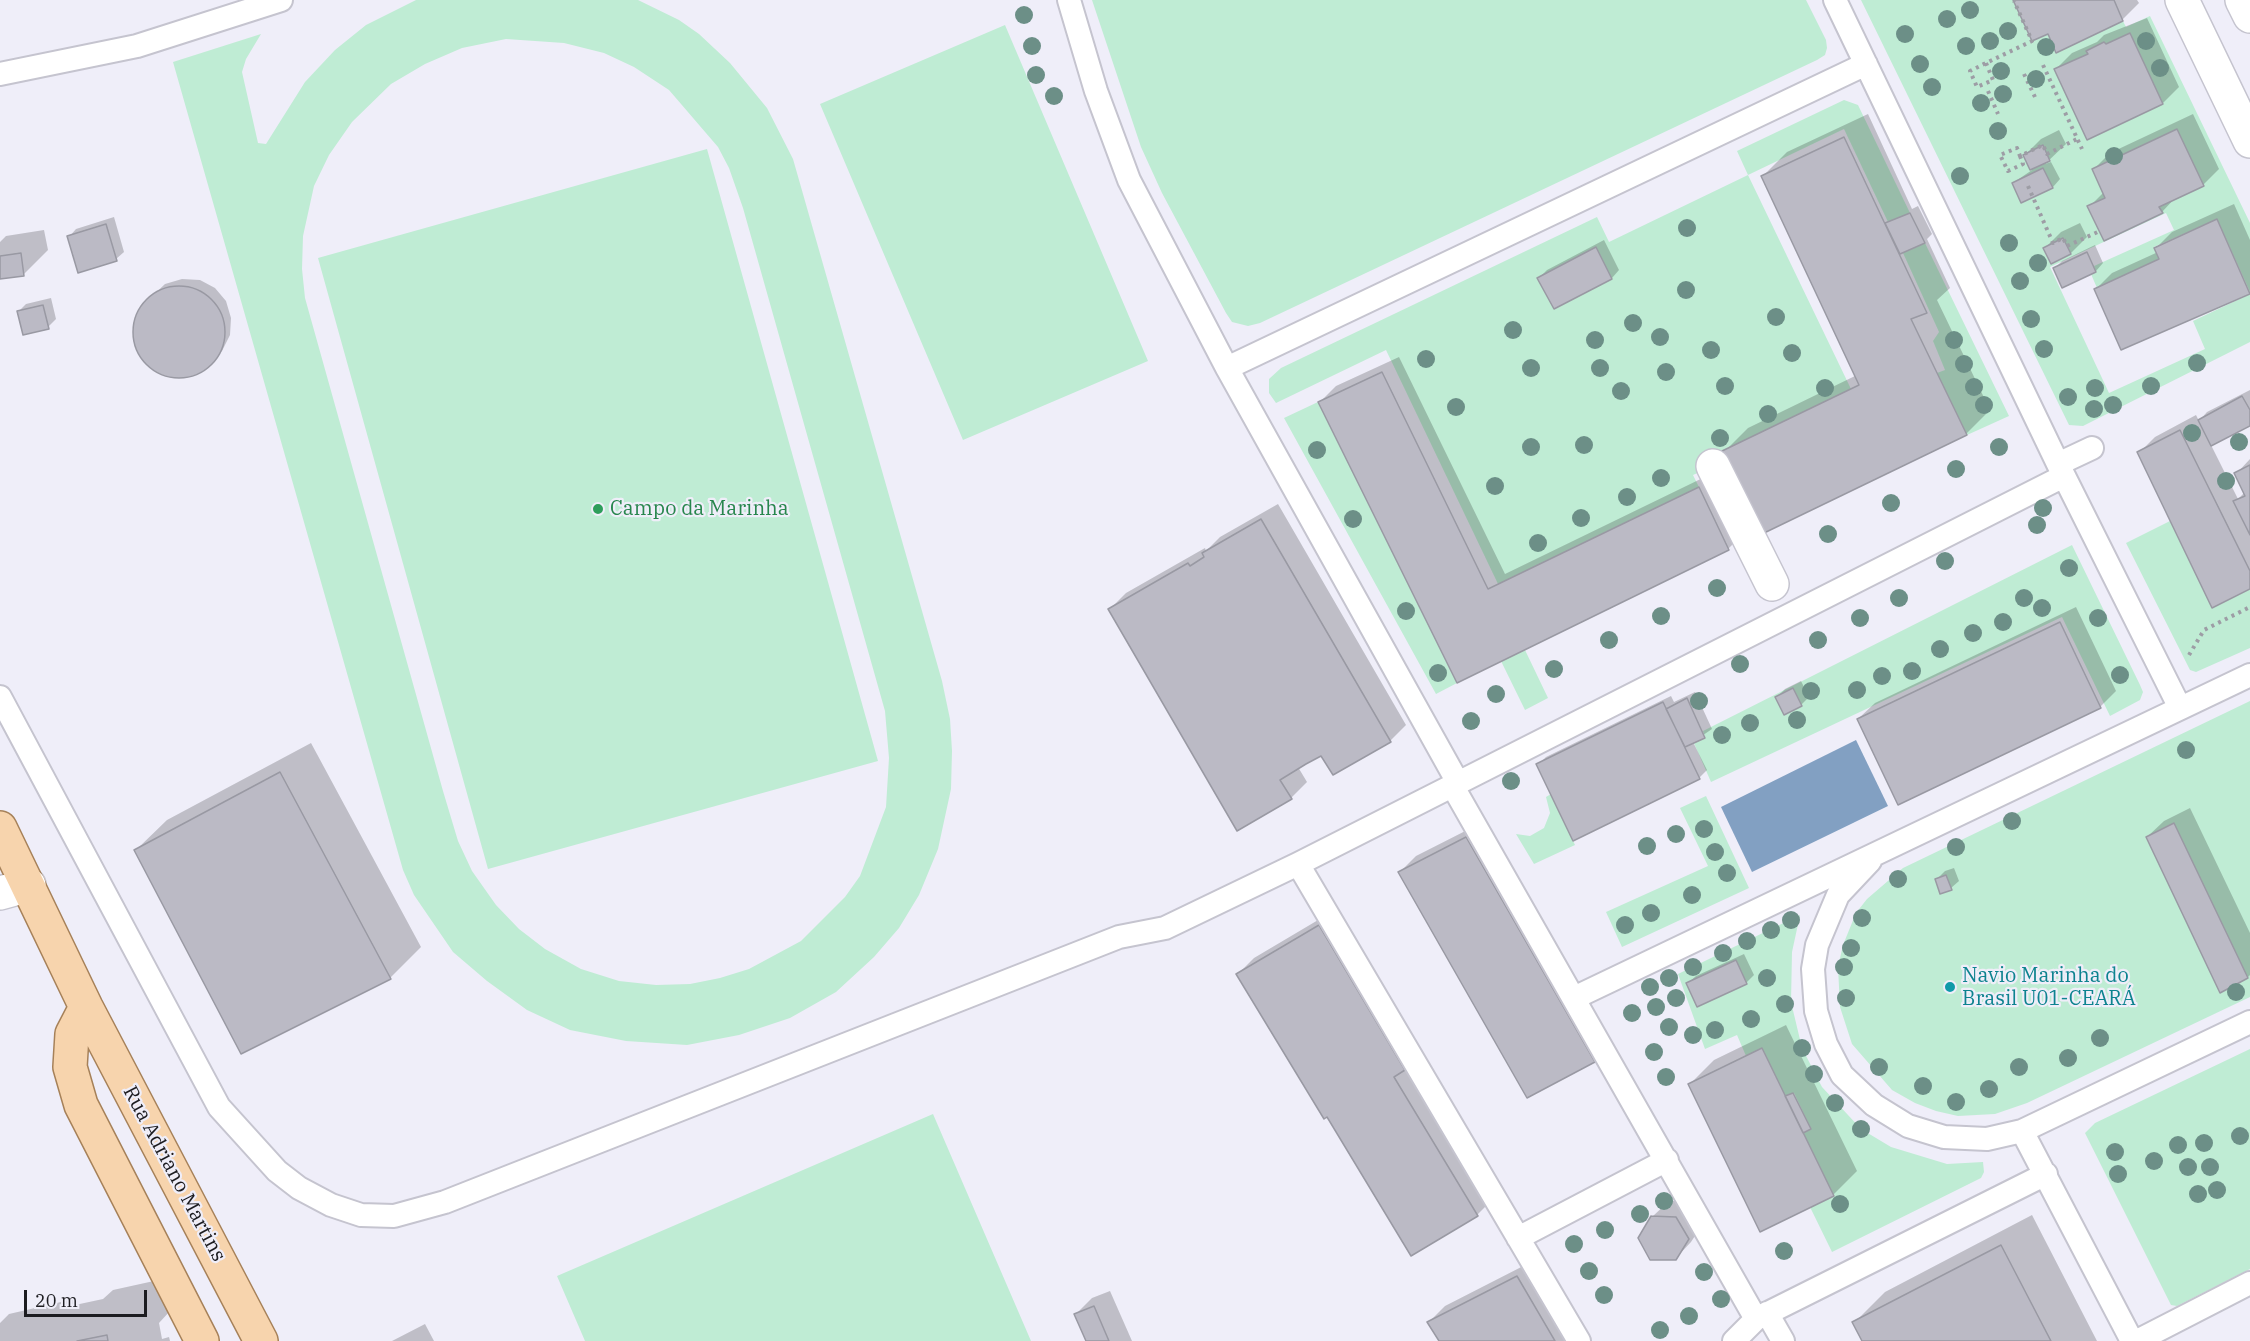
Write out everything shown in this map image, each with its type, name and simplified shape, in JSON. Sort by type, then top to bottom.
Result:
[{"type":"main road","name":"Rua Adriano Martins","points":[[0,828],[15,889],[86,1007],[261,1341]]},
{"type":"main road","points":[[86,1007],[72,1034],[70,1067],[81,1105],[202,1341]]},
{"type":"street","points":[[2182,0],[2250,141]]},
{"type":"street","points":[[2242,0],[2250,16]]},
{"type":"street","points":[[1713,466],[1772,584]]},
{"type":"lane","points":[[0,75],[137,46],[281,0]]},
{"type":"lane","points":[[1069,0],[1096,91],[1129,180],[1227,368],[1574,998],[1667,1160],[1761,1316],[1783,1341]]},
{"type":"lane","points":[[1835,0],[2061,470],[2180,708]]},
{"type":"lane","points":[[1227,368],[1866,64]]},
{"type":"lane","points":[[0,698],[219,1107],[277,1172],[331,1205],[361,1215],[394,1216],[445,1202],[1119,937],[1165,928],[1298,864],[1788,615],[2061,470],[2092,448]]},
{"type":"lane","points":[[1772,584],[1788,615]]},
{"type":"lane","points":[[1574,998],[2250,675]]},
{"type":"lane","points":[[1901,840],[1867,864],[1838,895],[1817,945],[1813,969],[1816,1011],[1826,1044],[1842,1075],[1874,1105],[1908,1126],[1944,1137],[1987,1139],[2022,1131],[2250,1022]]},
{"type":"lane","points":[[1298,864],[1579,1341]]},
{"type":"lane","points":[[2022,1131],[2134,1341],[2250,1283]]},
{"type":"lane","points":[[1518,1238],[1667,1160]]},
{"type":"lane","points":[[1734,1341],[1761,1316],[2046,1174]]},
{"type":"path","points":[[1986,63],[1993,80],[1977,87],[1970,71],[1986,63],[2032,41],[2014,1]]},
{"type":"path","points":[[2043,65],[2082,149]]},
{"type":"path","points":[[2024,74],[2035,97]]},
{"type":"path","points":[[1988,91],[1998,114]]},
{"type":"path","points":[[2020,156],[2043,145],[2048,154],[2077,139]]},
{"type":"path","points":[[2017,148],[2020,156],[2023,164],[2008,171],[2000,155],[2017,148]]},
{"type":"path","points":[[2028,186],[2053,243],[2063,238],[2067,246],[2100,231]]},
{"type":"path","points":[[2186,663],[2192,648],[2204,630],[2250,607]]},
{"type":"green space","points":[[416,0],[638,0],[679,20],[699,34],[730,63],[767,108],[793,159],[942,681],[950,719],[952,751],[951,789],[938,849],[919,895],[899,928],[874,957],[836,992],[790,1018],[739,1035],[687,1045],[626,1041],[570,1030],[527,1010],[487,981],[453,952],[414,895],[403,870],[173,62],[261,34],[246,59],[242,72],[258,143],[266,144],[305,82],[335,50],[366,25]],"holes":[[[506,39],[564,43],[604,53],[634,67],[669,90],[718,147],[729,168],[743,208],[885,711],[889,758],[886,807],[860,876],[845,897],[801,941],[749,969],[690,984],[656,985],[619,981],[581,969],[545,949],[519,929],[496,905],[472,871],[458,841],[443,791],[305,298],[302,269],[303,236],[314,186],[329,155],[352,122],[391,84],[425,64],[462,48]]]},
{"type":"green space","points":[[1092,0],[1806,0],[1826,40],[1827,48],[1825,55],[1817,60],[1260,323],[1248,326],[1232,322],[1226,313],[1162,193],[1141,147]]},
{"type":"green space","points":[[1861,0],[2013,0],[2032,41],[2048,34],[2056,52],[2123,21],[2126,27],[2150,16],[2250,223],[2250,292],[2217,219],[2154,247],[2159,259],[2097,288],[2091,274],[2096,272],[2094,266],[2174,230],[2166,213],[2050,267],[2109,393],[2205,349],[2193,321],[2250,294],[2250,342],[2083,426],[2069,425]]},
{"type":"green space","points":[[1005,25],[1148,361],[963,440],[820,104]]},
{"type":"green space","points":[[1844,100],[1858,105],[1910,213],[1888,222],[1844,129],[1748,175],[1737,151]]},
{"type":"green space","name":"Campo da Marinha","points":[[707,149],[878,761],[488,869],[318,258]]},
{"type":"green space","points":[[1748,175],[1851,389],[1723,451],[1727,460],[1693,475],[1699,487],[1498,584],[1386,350],[1276,403],[1269,393],[1269,379],[1281,368],[1597,217],[1609,242]]},
{"type":"green space","points":[[1925,243],[2009,416],[1967,435],[1937,373],[1945,370],[1933,341],[1939,332],[1903,253]]},
{"type":"green space","points":[[1318,402],[1457,683],[1436,694],[1284,418]]},
{"type":"green space","points":[[2170,521],[2212,608],[2250,589],[2250,648],[2196,672],[2190,670],[2126,543]]},
{"type":"green space","points":[[2072,545],[2140,685],[2143,692],[2140,700],[2110,716],[2062,617],[1711,782],[1694,743],[1705,738],[1703,731]]},
{"type":"green space","points":[[1525,650],[1548,698],[1525,710],[1501,661]]},
{"type":"green space","points":[[2250,701],[2250,997],[2027,1103],[1995,1114],[1958,1116],[1936,1111],[1915,1103],[1892,1090],[1852,1044],[1840,1007],[1838,967],[1843,945],[1856,913],[1867,899],[1903,868]]},
{"type":"green space","points":[[1551,794],[1575,845],[1534,864],[1516,834],[1530,836],[1544,828],[1550,813],[1546,797]]},
{"type":"green space","points":[[1706,796],[1749,888],[1622,947],[1606,912],[1708,866],[1680,808]]},
{"type":"green space","points":[[1800,915],[1792,952],[1791,1002],[1802,1048],[1822,1087],[1861,1129],[1891,1147],[1947,1164],[1983,1162],[1984,1172],[1981,1178],[1832,1252],[1810,1207],[1803,1133],[1811,1129],[1794,1093],[1785,1096],[1762,1048],[1746,1056],[1737,1035],[1705,1049],[1678,974]]},
{"type":"green space","points":[[2250,1049],[2250,1269],[2177,1306],[2171,1305],[2085,1133],[2095,1123]]},
{"type":"green space","points":[[933,1114],[1031,1341],[585,1341],[557,1276]]},
{"type":"water","points":[[1856,740],[1888,806],[1752,872],[1721,807]]},
{"type":"building","points":[[2013,0],[2114,0],[2123,21],[2056,53],[2048,34],[2032,41]]},
{"type":"building","points":[[2130,33],[2163,104],[2087,140],[2054,69],[2088,54],[2086,51],[2104,42],[2106,44]]},
{"type":"building","points":[[2177,129],[2204,186],[2159,207],[2163,213],[2104,241],[2087,206],[2105,198],[2092,169]]},
{"type":"building","points":[[1844,137],[1927,313],[1911,319],[1967,435],[1762,534],[1722,451],[1859,385],[1761,176]]},
{"type":"building","points":[[2043,145],[2050,161],[2030,170],[2023,155]]},
{"type":"building","points":[[2043,168],[2053,188],[2021,203],[2012,183]]},
{"type":"building","points":[[1910,213],[1925,243],[1900,254],[1885,223]]},
{"type":"building","points":[[2217,219],[2250,294],[2121,350],[2094,289],[2159,259],[2154,248]]},
{"type":"building","points":[[106,224],[117,261],[78,273],[67,236]]},
{"type":"building","points":[[2063,238],[2071,254],[2051,264],[2043,248]]},
{"type":"building","points":[[1596,247],[1612,279],[1554,309],[1537,278]]},
{"type":"building","points":[[2087,252],[2096,272],[2062,288],[2053,268]]},
{"type":"building","points":[[21,253],[24,276],[0,279],[0,256]]},
{"type":"building","points":[[179,286],[197,290],[211,300],[221,314],[225,332],[221,350],[211,364],[197,374],[179,378],[161,374],[147,364],[137,350],[133,332],[137,314],[147,300],[161,290]]},
{"type":"building","points":[[43,305],[49,329],[23,335],[17,311]]},
{"type":"building","points":[[1382,372],[1488,589],[1699,487],[1729,550],[1457,683],[1318,402]]},
{"type":"building","points":[[2242,396],[2250,410],[2250,426],[2211,446],[2198,420]]},
{"type":"building","points":[[2180,430],[2250,571],[2250,589],[2212,608],[2137,452]]},
{"type":"building","points":[[2250,465],[2250,535],[2233,501],[2245,496],[2234,473]]},
{"type":"building","points":[[1261,519],[1391,742],[1333,775],[1321,756],[1306,764],[1280,780],[1292,799],[1237,831],[1108,609],[1188,563],[1190,566],[1204,557],[1202,553]]},
{"type":"building","points":[[2060,622],[2101,708],[1898,805],[1857,719]]},
{"type":"building","points":[[1793,688],[1802,706],[1784,715],[1775,697]]},
{"type":"building","points":[[1687,698],[1705,738],[1685,747],[1666,709]]},
{"type":"building","points":[[1663,702],[1700,779],[1573,841],[1536,764]]},
{"type":"building","points":[[280,772],[391,979],[241,1054],[134,850]]},
{"type":"building","points":[[2174,823],[2248,978],[2220,993],[2146,837]]},
{"type":"building","points":[[1466,837],[1595,1062],[1527,1098],[1398,872]]},
{"type":"building","points":[[1946,875],[1952,890],[1940,894],[1935,879]]},
{"type":"building","points":[[1319,925],[1405,1070],[1394,1077],[1478,1216],[1411,1256],[1327,1117],[1324,1119],[1236,974]]},
{"type":"building","points":[[1736,960],[1747,984],[1697,1007],[1686,983]]},
{"type":"building","points":[[1762,1048],[1834,1196],[1760,1232],[1688,1084]]},
{"type":"building","points":[[1793,1093],[1811,1129],[1803,1133],[1785,1096]]},
{"type":"building","points":[[1651,1216],[1676,1217],[1689,1239],[1676,1260],[1650,1260],[1638,1238]]},
{"type":"building","points":[[2001,1245],[2051,1341],[1862,1341],[1852,1322]]},
{"type":"building","points":[[1517,1276],[1555,1341],[1439,1341],[1427,1322]]},
{"type":"building","points":[[1094,1306],[1109,1341],[1086,1341],[1074,1314]]},
{"type":"building","points":[[107,1335],[108,1341],[77,1341]]},
{"type":"place","name":"Campo da Marinha","points":[[598,509]]},
{"type":"place","name":"Navio Marinha do Brasil U01-CEARÁ","points":[[1950,987]]}]
